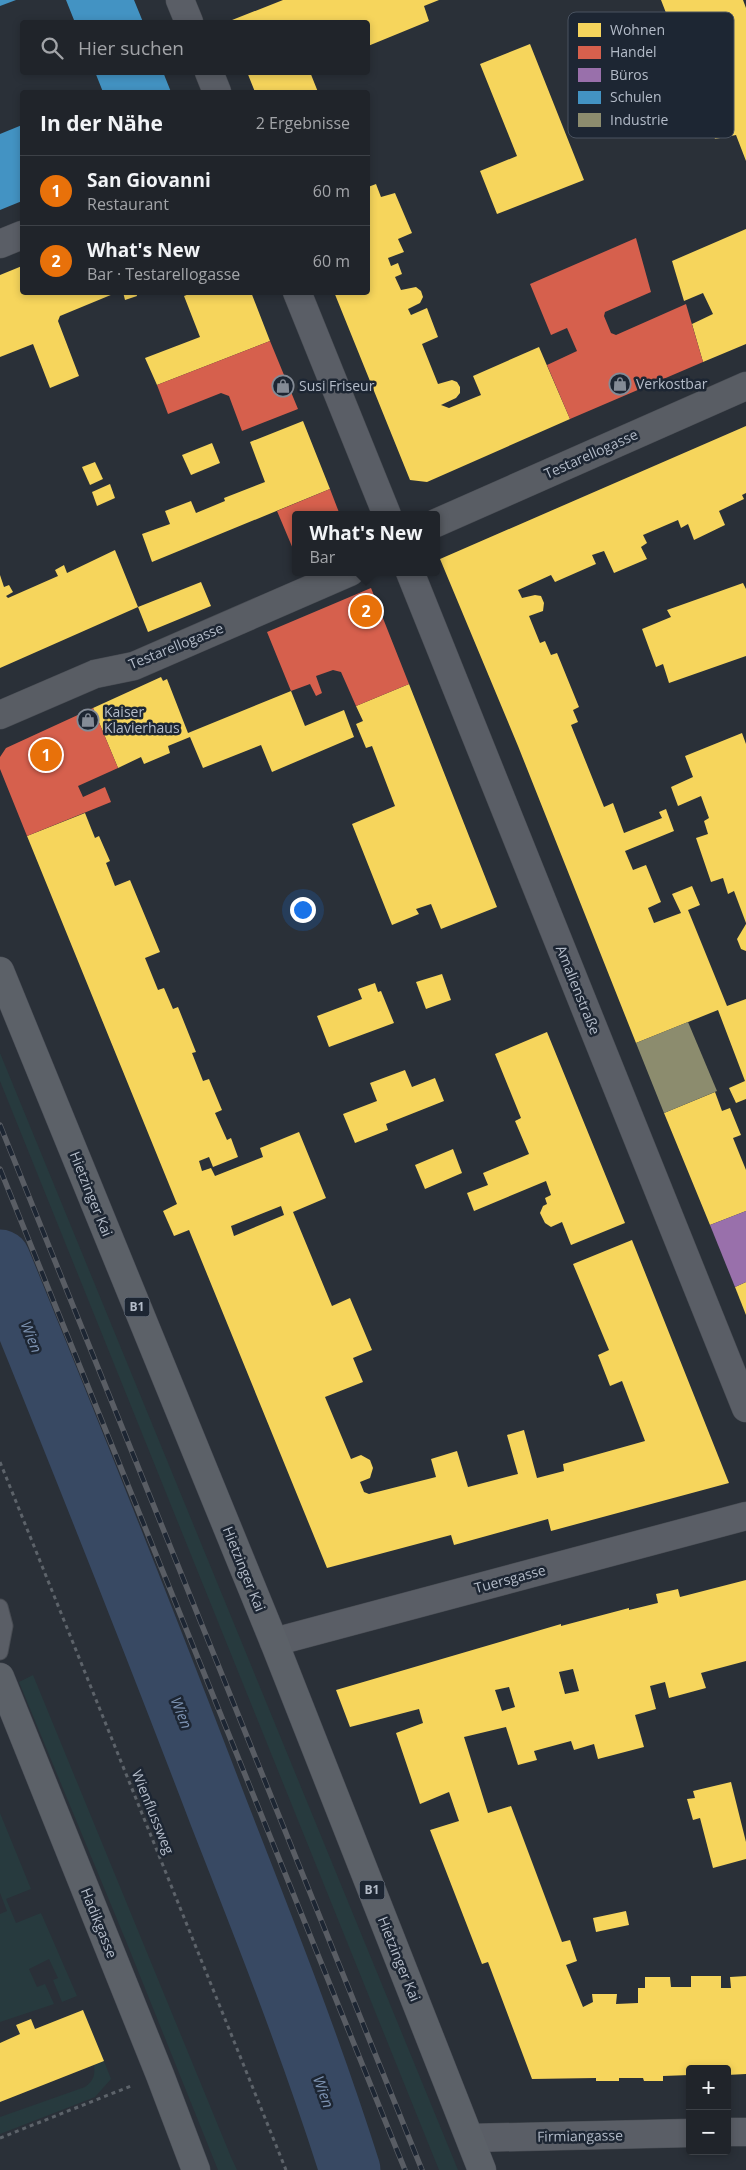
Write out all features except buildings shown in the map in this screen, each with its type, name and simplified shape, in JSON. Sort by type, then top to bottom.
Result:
[{"type":"main road","name":"Hietzinger Kai","points":[[0,971],[274,1642],[482,2170]]},
{"type":"main road","name":"Hadikgasse","points":[[0,1677],[160,2075],[196,2170]]},
{"type":"street","points":[[210,75],[216,90]]},
{"type":"street","points":[[0,244],[20,236]]},
{"type":"street","points":[[298,295],[385,511]]},
{"type":"street","name":"Testarellogasse","points":[[440,521],[746,386]]},
{"type":"street","name":"Testarellogasse","points":[[0,715],[96,674],[134,666],[341,576]]},
{"type":"street","name":"Amalienstraße","points":[[412,576],[746,1408]]},
{"type":"street","name":"Tuersgasse","points":[[274,1642],[746,1516]]},
{"type":"street","points":[[731,2132],[746,2132]]},
{"type":"street","name":"Firmiangasse","points":[[470,2138],[686,2133]]},
{"type":"lane","points":[[0,1607],[6,1626],[0,1652]]},
{"type":"path","name":"Wienflussweg","points":[[0,1462],[286,2170]]},
{"type":"path","points":[[0,2138],[160,2075]]},
{"type":"green space","points":[[0,1053],[458,2170],[439,2170],[0,1081]]},
{"type":"green space","points":[[33,1675],[237,2170],[218,2170],[19,1682]]},
{"type":"green space","points":[[0,1813],[31,1889],[6,1899],[16,1923],[41,1913],[77,1996],[62,2002],[53,1980],[58,1978],[49,1959],[29,1969],[37,1987],[45,1984],[54,2004],[0,2022],[0,1914],[7,1911],[0,1893]]},
{"type":"green space","points":[[104,2061],[111,2079],[95,2097],[0,2134],[0,2117],[85,2087],[93,2078],[94,2065]]},
{"type":"waterway","name":"Wien","points":[[0,1260],[139,1607],[271,1948],[304,2036],[350,2170]]},
{"type":"railway","points":[[0,1125],[422,2170]]},
{"type":"railway","points":[[0,1169],[405,2170]]},
{"type":"place","name":"Verkostbar","points":[[620,384]]},
{"type":"place","name":"Susi Friseur","points":[[283,386]]},
{"type":"place","name":"What's New","points":[[366,611]]},
{"type":"place","name":"Kaiser Klavierhaus","points":[[88,720]]},
{"type":"place","name":"San Giovanni","points":[[46,755]]}]
